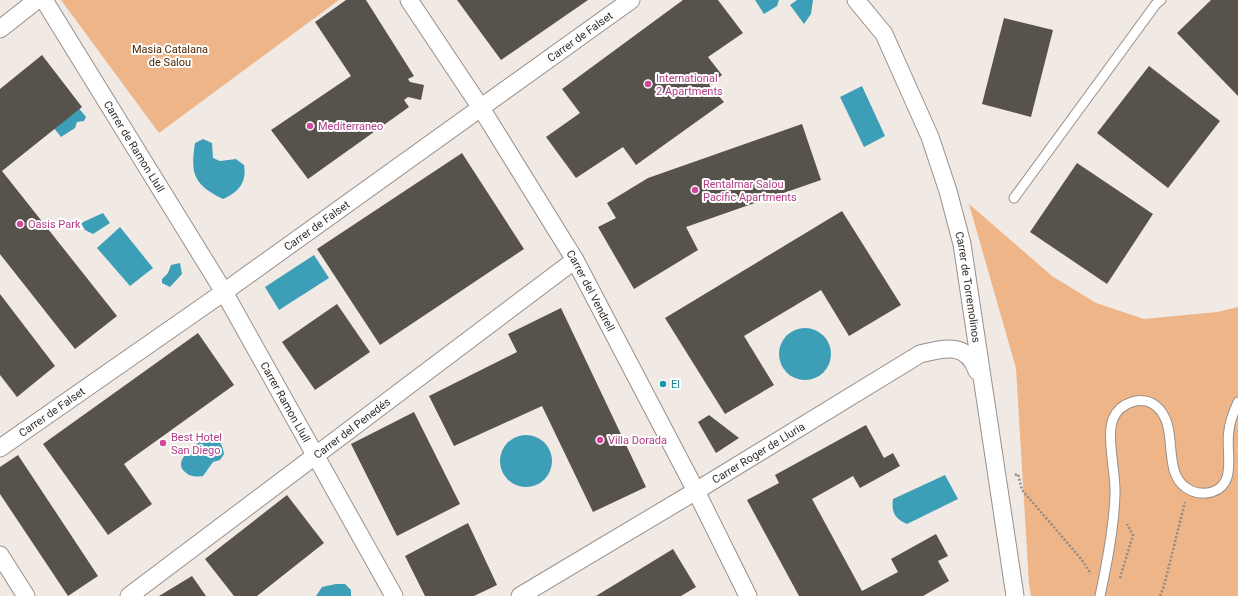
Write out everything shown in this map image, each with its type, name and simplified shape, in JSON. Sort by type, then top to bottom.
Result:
[{"type":"street","points":[[2,23],[37,0]]},
{"type":"street","name":"Carrer de Ramon Llull","points":[[44,0],[224,292]]},
{"type":"street","name":"Carrer del Vendrell","points":[[410,0],[481,108],[575,260],[696,491],[748,596]]},
{"type":"street","name":"Carrer de Falset","points":[[0,448],[224,292],[631,0]]},
{"type":"street","name":"Carrer de Torremolinos","points":[[856,0],[884,34],[930,137],[962,244],[1015,596]]},
{"type":"street","name":"Carrer del Penedés","points":[[129,596],[314,455],[575,260]]},
{"type":"street","name":"Carrer Ramon Llull","points":[[224,292],[394,596]]},
{"type":"street","name":"Carrer Roger de Lluria","points":[[520,596],[696,491],[920,354],[940,349],[957,349],[967,353],[974,360],[983,388]]},
{"type":"street","points":[[0,556],[26,596]]},
{"type":"lane","points":[[1014,198],[1156,4],[1161,0]]},
{"type":"lane","points":[[1100,596],[1110,544],[1115,493],[1111,432],[1114,418],[1121,407],[1130,402],[1140,400],[1152,403],[1160,410],[1166,418],[1172,464],[1177,477],[1183,487],[1205,494],[1217,490],[1224,485],[1230,472],[1229,431],[1238,402]]},
{"type":"path","points":[[1022,490],[1082,560]]},
{"type":"path","points":[[1160,596],[1164,586],[1184,504],[1190,490]]},
{"type":"path","points":[[1118,582],[1124,568],[1133,535]]},
{"type":"green space","name":"Masia Catalana de Salou","points":[[61,0],[339,0],[159,133]]},
{"type":"green space","points":[[969,204],[1052,276],[1096,303],[1144,319],[1217,312],[1238,307],[1238,596],[1031,596],[1029,584],[1016,368]]},
{"type":"water","points":[[755,0],[779,0],[777,6],[764,14]]},
{"type":"water","points":[[797,0],[813,0],[811,14],[804,24],[790,5]]},
{"type":"water","points":[[862,86],[885,136],[864,147],[840,97]]},
{"type":"water","points":[[77,106],[86,117],[84,121],[77,122],[75,128],[61,137],[53,127]]},
{"type":"water","points":[[203,139],[212,143],[213,158],[220,161],[236,159],[244,165],[245,171],[241,186],[223,199],[206,189],[196,177],[194,171],[193,163],[195,143]]},
{"type":"water","points":[[103,213],[110,223],[93,234],[85,230],[81,223]]},
{"type":"water","points":[[120,227],[153,268],[130,286],[97,248]]},
{"type":"water","points":[[314,255],[329,278],[279,310],[265,287]]},
{"type":"water","points":[[180,263],[182,274],[170,287],[162,283],[162,279],[168,273],[171,265]]},
{"type":"water","points":[[805,328],[819,332],[827,340],[831,354],[827,368],[819,376],[805,380],[791,376],[783,368],[779,354],[783,340],[791,332]]},
{"type":"water","points":[[526,435],[536,437],[544,443],[550,451],[552,461],[550,471],[544,479],[536,485],[526,487],[516,485],[508,479],[502,471],[500,461],[502,451],[508,443],[516,437]]},
{"type":"water","points":[[207,437],[217,439],[221,443],[224,454],[220,460],[213,462],[203,476],[191,476],[185,472],[182,467],[181,462],[183,457],[187,452]]},
{"type":"water","points":[[945,475],[958,499],[907,524],[899,520],[893,511],[893,499]]},
{"type":"water","points":[[345,584],[351,590],[351,596],[316,596],[322,587]]},
{"type":"building","points":[[346,0],[366,0],[414,76],[408,79],[410,82],[424,85],[421,100],[408,97],[404,100],[409,107],[308,179],[271,130],[351,76],[315,22]]},
{"type":"building","points":[[457,0],[588,0],[501,60]]},
{"type":"building","points":[[683,0],[718,0],[743,33],[708,57],[722,75],[709,85],[724,102],[636,165],[623,147],[576,178],[546,137],[580,113],[562,89]]},
{"type":"building","points":[[1211,0],[1238,0],[1238,96],[1177,33]]},
{"type":"building","points":[[1004,18],[1053,30],[1031,117],[982,104]]},
{"type":"building","points":[[42,55],[82,107],[2,171],[117,316],[75,349],[0,254],[0,89]]},
{"type":"building","points":[[1149,66],[1220,121],[1168,188],[1097,133]]},
{"type":"building","points":[[802,124],[821,180],[686,227],[698,250],[634,289],[598,227],[616,218],[607,203],[648,178]]},
{"type":"building","points":[[462,153],[524,249],[380,345],[317,249]]},
{"type":"building","points":[[1077,163],[1153,214],[1107,284],[1030,232]]},
{"type":"building","points":[[842,211],[901,305],[849,336],[821,290],[744,336],[774,385],[725,414],[665,318]]},
{"type":"building","points":[[0,294],[55,366],[17,397],[0,375]]},
{"type":"building","points":[[337,304],[370,352],[315,390],[282,342]]},
{"type":"building","points":[[561,308],[646,487],[593,512],[542,406],[454,446],[429,396],[517,352],[508,334]]},
{"type":"building","points":[[198,333],[234,385],[124,464],[152,504],[108,535],[43,444]]},
{"type":"building","points":[[414,412],[460,504],[397,536],[351,444]]},
{"type":"building","points":[[709,415],[739,438],[716,453],[698,422]]},
{"type":"building","points":[[866,425],[884,458],[893,453],[900,466],[860,488],[853,476],[812,499],[862,591],[898,572],[891,559],[936,534],[948,556],[938,561],[949,581],[923,596],[799,596],[747,500],[779,483],[775,475]]},
{"type":"building","points":[[18,455],[98,576],[68,596],[0,494],[0,467]]},
{"type":"building","points":[[287,495],[324,543],[257,596],[234,596],[205,559]]},
{"type":"building","points":[[468,523],[497,585],[474,596],[425,596],[405,556]]},
{"type":"building","points":[[673,549],[696,587],[681,596],[596,596]]},
{"type":"building","points":[[192,576],[206,596],[159,596]]},
{"type":"place","name":"International 2 Apartments","points":[[648,84]]},
{"type":"place","name":"Mediterraneo","points":[[310,126]]},
{"type":"place","name":"Rentalmar Salou Pacific Apartments","points":[[695,190]]},
{"type":"place","name":"Oasis Park","points":[[20,224]]},
{"type":"place","name":"El","points":[[663,384]]},
{"type":"place","name":"Villa Dorada","points":[[600,440]]},
{"type":"place","name":"Best Hotel San Diego","points":[[163,443]]}]
